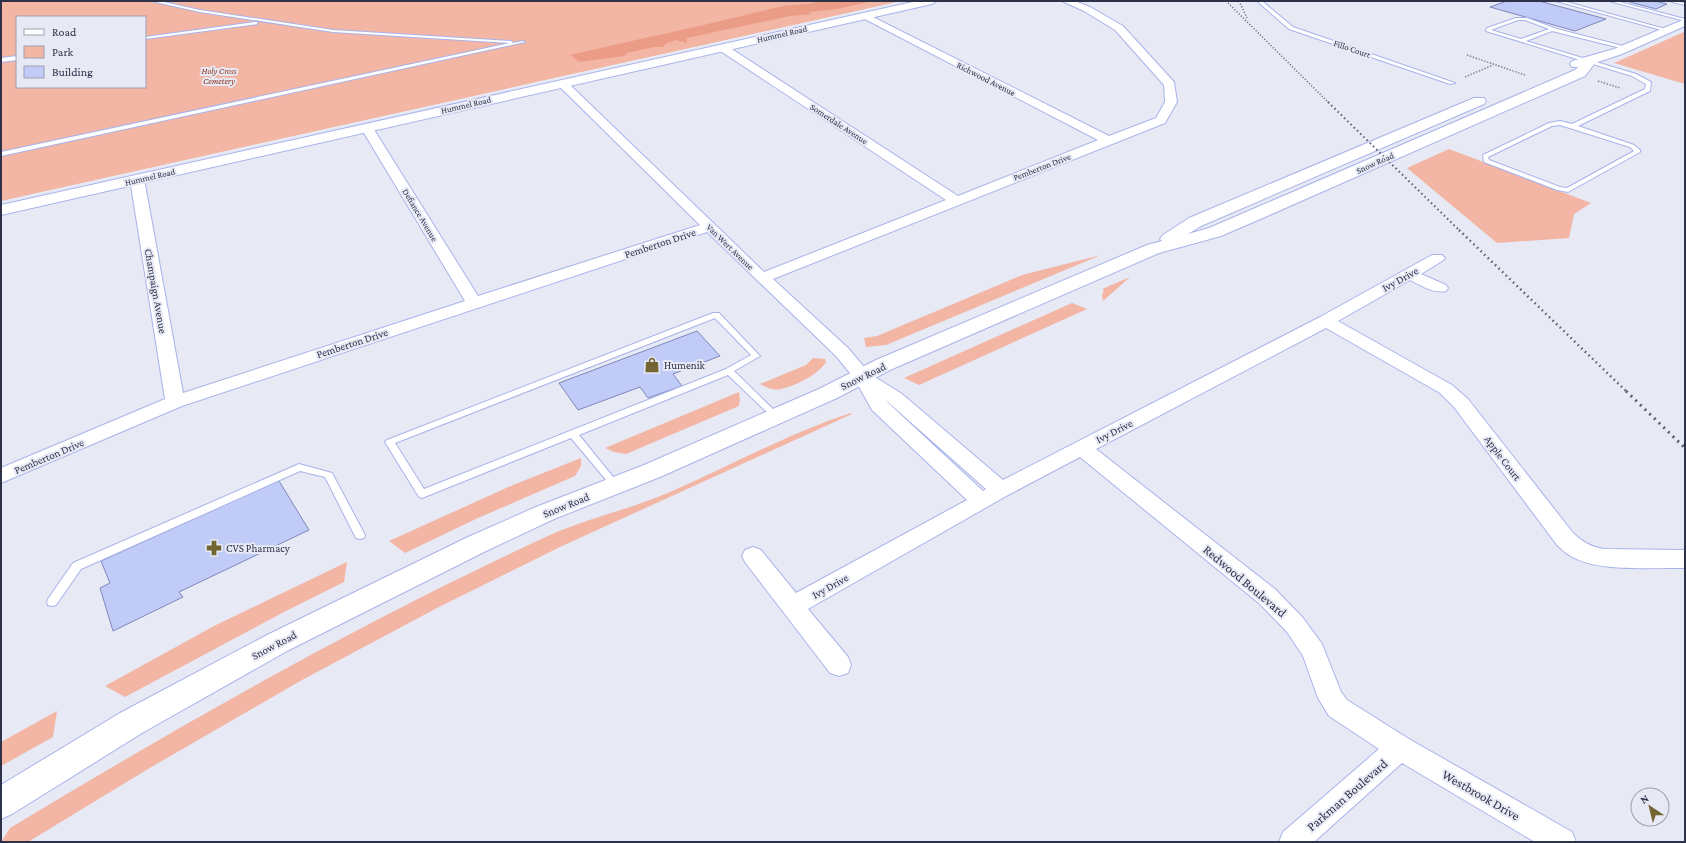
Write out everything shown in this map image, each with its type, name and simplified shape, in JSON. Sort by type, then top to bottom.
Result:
[{"type":"main road","name":"Hummel Road","points":[[1,210],[932,1]]},
{"type":"main road","name":"Snow Road","points":[[1522,80],[1561,67],[1590,62],[1680,25]]},
{"type":"main road","name":"Snow Road","points":[[1,803],[131,723],[277,643],[400,581],[531,519],[615,485],[776,416],[862,376],[1153,249],[1215,232],[1273,208],[1580,73],[1590,62]]},
{"type":"main road","name":"Snow Road","points":[[1153,249],[1195,222],[1491,96]]},
{"type":"street","name":"Pemberton Drive","points":[[762,278],[955,200],[1161,120],[1172,102],[1170,84],[1119,28],[1087,9],[1067,1]]},
{"type":"street","name":"Richwood Avenue","points":[[864,16],[1109,141]]},
{"type":"street","name":"Somerdale Avenue","points":[[723,48],[955,200]]},
{"type":"street","name":"Van Wert Avenue","points":[[563,84],[762,278],[842,352],[862,376],[880,406],[981,501]]},
{"type":"street","name":"Defiance Avenue","points":[[366,128],[474,303]]},
{"type":"street","name":"Champaign Avenue","points":[[137,180],[175,402]]},
{"type":"street","name":"Pemberton Drive","points":[[1,476],[175,402],[709,227]]},
{"type":"street","name":"Ivy Drive","points":[[793,606],[1001,490],[1326,321],[1437,258]]},
{"type":"street","points":[[1409,274],[1440,288]]},
{"type":"street","name":"Apple Court","points":[[1326,321],[1446,388],[1461,403],[1564,539],[1576,549],[1591,556],[1604,558],[1685,559]]},
{"type":"street","name":"Van Wert Avenue","points":[[862,376],[896,398],[1001,490]]},
{"type":"street","name":"Redwood Boulevard","points":[[1081,448],[1268,597],[1295,625],[1313,651],[1331,698],[1338,708],[1400,748]]},
{"type":"street","points":[[753,556],[839,665]]},
{"type":"street","name":"Parkman Boulevard","points":[[1293,842],[1400,748]]},
{"type":"street","name":"Westbrook Drive","points":[[1400,748],[1562,842]]},
{"type":"lane","points":[[1,154],[523,42],[333,31],[200,11],[153,1]]},
{"type":"lane","name":"Fillo Court","points":[[1259,1],[1291,28],[1452,83]]},
{"type":"lane","points":[[1558,1],[1680,25]]},
{"type":"lane","points":[[1611,1],[1680,25]]},
{"type":"lane","points":[[1674,1],[1685,4]]},
{"type":"lane","points":[[1573,126],[1632,146],[1638,151],[1568,190],[1559,189],[1486,161],[1485,156],[1551,124],[1560,123],[1573,126],[1648,90],[1649,83],[1634,75],[1493,33],[1488,31],[1489,29],[1518,19],[1525,19],[1558,30],[1625,48]]},
{"type":"lane","points":[[146,38],[265,21]]},
{"type":"lane","points":[[1521,41],[1552,29],[1558,30]]},
{"type":"lane","points":[[1,60],[16,58]]},
{"type":"lane","points":[[716,315],[756,356],[729,371],[573,434],[422,494],[390,442],[716,315]]},
{"type":"lane","points":[[729,371],[776,416]]},
{"type":"lane","points":[[573,434],[615,485]]},
{"type":"lane","points":[[52,602],[77,566],[299,466],[328,475],[360,535]]},
{"type":"path","points":[[1467,55],[1494,65],[1522,80]]},
{"type":"path","points":[[1452,83],[1494,65]]},
{"type":"green space","name":"Holy Cross Cemetery","points":[[1,1],[901,1],[1,201]]},
{"type":"green space","points":[[1684,32],[1685,84],[1614,63]]},
{"type":"green space","points":[[1449,149],[1591,203],[1574,214],[1569,238],[1497,243],[1407,168]]},
{"type":"green space","points":[[1101,255],[886,345],[866,347],[864,338],[877,336],[1022,275]]},
{"type":"green space","points":[[1130,277],[1103,301],[1102,295],[1104,290],[1102,289]]},
{"type":"green space","points":[[1072,303],[1087,309],[919,385],[904,378]]},
{"type":"green space","points":[[813,358],[825,359],[826,362],[818,371],[799,383],[787,388],[778,389],[760,384],[806,365]]},
{"type":"green space","points":[[739,392],[739,406],[626,454],[614,452],[605,448]]},
{"type":"green space","points":[[851,413],[852,414],[562,546],[437,608],[302,680],[148,769],[28,842],[1,842],[10,828],[142,750],[276,674],[411,602],[550,535],[670,492],[782,440]]},
{"type":"green space","points":[[581,458],[581,466],[575,476],[478,518],[405,553],[389,541],[513,485]]},
{"type":"green space","points":[[347,562],[344,582],[286,611],[125,697],[105,686],[214,626]]},
{"type":"green space","points":[[57,711],[53,737],[1,766],[1,742]]},
{"type":"shaded area","points":[[819,1],[872,1],[838,9],[809,12],[811,14],[790,16],[687,38],[687,43],[676,40],[665,44],[664,47],[654,47],[627,53],[624,56],[579,62],[570,55],[778,7],[809,4]]},
{"type":"building","points":[[1507,1],[1539,1],[1606,19],[1575,31],[1490,7]]},
{"type":"building","points":[[1626,1],[1655,1],[1667,4],[1656,9]]},
{"type":"building","name":"Humenik","points":[[697,331],[720,356],[673,374],[682,386],[648,398],[640,387],[578,410],[559,383]]},
{"type":"building","points":[[279,481],[309,530],[179,592],[183,597],[113,631],[100,588],[110,583],[101,561],[255,491],[254,488],[265,484],[266,486]]},
{"type":"railway","points":[[1226,1],[1329,103]]},
{"type":"railway","points":[[1239,1],[1247,18]]},
{"type":"railway","points":[[1328,102],[1460,231]]},
{"type":"railway","points":[[1459,230],[1627,392]]},
{"type":"railway","points":[[1626,391],[1685,448]]},
{"type":"place","name":"Humenik","points":[[652,365]]},
{"type":"place","name":"CVS Pharmacy","points":[[214,548]]}]
